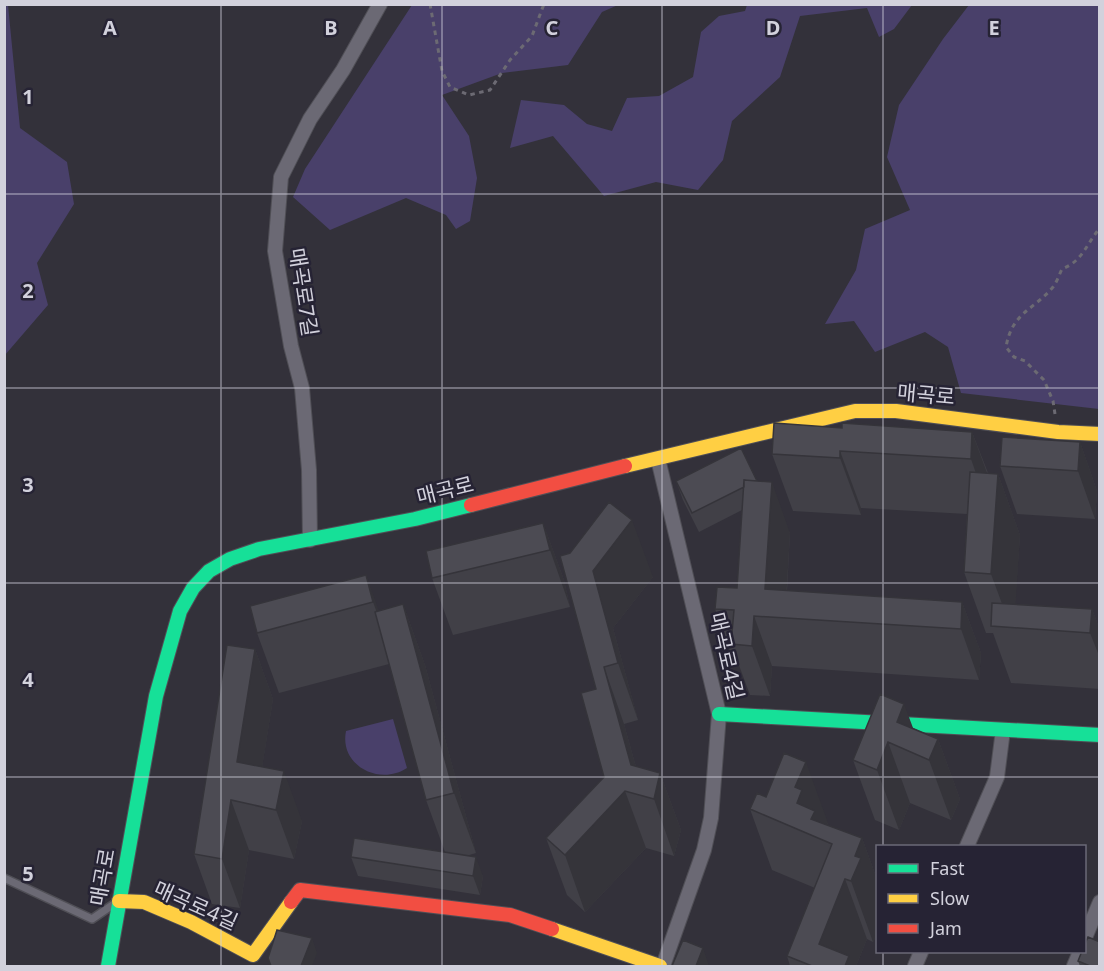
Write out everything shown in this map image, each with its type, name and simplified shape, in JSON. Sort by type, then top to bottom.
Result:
[{"type":"street","name":"매곡로7길","points":[[310,540],[309,470],[302,388],[291,346],[275,250],[281,177],[310,119],[343,70],[381,4]]},
{"type":"street","name":"매곡로","points":[[108,966],[156,696],[180,611],[201,579],[230,559],[259,549],[415,519],[753,434],[855,411],[896,411],[1058,432],[1100,434]]},
{"type":"street","name":"매곡로4길","points":[[119,901],[144,902],[191,922],[255,961],[300,890],[510,915],[662,966],[704,850],[711,818],[719,714],[658,459]]},
{"type":"street","points":[[719,714],[1100,735]]},
{"type":"street","points":[[967,845],[997,777],[1003,730]]},
{"type":"street","points":[[1086,935],[1100,902]]},
{"type":"lane","points":[[4,878],[92,919],[119,901]]},
{"type":"path","points":[[430,4],[442,71],[450,87],[469,95],[490,90],[510,60],[532,36],[543,4]]},
{"type":"path","points":[[1058,432],[1053,401],[1044,380],[1024,361],[1014,357],[1005,347],[1008,334],[1021,314],[1054,285],[1062,269],[1073,265],[1085,253],[1100,228]]},
{"type":"shaded area","points":[[4,5],[8,5],[20,128],[67,162],[74,204],[37,263],[48,305],[5,355]]},
{"type":"shaded area","points":[[412,5],[618,5],[602,12],[568,65],[502,73],[442,95],[469,136],[477,178],[470,221],[456,229],[446,215],[406,198],[330,230],[293,197],[305,169]]},
{"type":"shaded area","points":[[747,5],[912,5],[894,29],[879,37],[867,8],[800,16],[780,77],[732,121],[723,160],[698,190],[656,182],[604,196],[553,136],[510,148],[521,100],[564,105],[587,124],[612,131],[627,98],[659,96],[693,77],[701,32],[719,16],[745,11]]},
{"type":"shaded area","points":[[969,5],[1099,5],[1099,409],[961,393],[948,347],[925,332],[875,352],[854,321],[825,324],[856,270],[865,229],[910,210],[887,157],[899,105],[943,39]]},
{"type":"shaded area","points":[[393,719],[407,768],[385,775],[364,769],[355,763],[349,754],[346,731]]},
{"type":"building","points":[[774,423],[842,428],[842,423],[972,432],[971,459],[840,451],[840,458],[772,454]]},
{"type":"building","points":[[1002,437],[1080,442],[1078,471],[1000,466]]},
{"type":"building","points":[[741,448],[757,481],[744,480],[744,487],[692,513],[676,481]]},
{"type":"building","points":[[970,472],[998,474],[991,574],[964,572]]},
{"type":"building","points":[[744,480],[772,482],[765,589],[962,602],[961,629],[754,616],[752,646],[731,644],[734,610],[715,609],[717,587],[737,588]]},
{"type":"building","points":[[609,502],[632,520],[593,571],[618,663],[604,667],[631,765],[660,773],[654,799],[625,791],[565,855],[546,838],[604,777],[581,693],[596,689],[560,556],[570,553]]},
{"type":"building","points":[[543,523],[550,550],[432,578],[426,551]]},
{"type":"building","points":[[366,575],[373,602],[257,633],[250,606]]},
{"type":"building","points":[[992,603],[1092,609],[1090,633],[991,626]]},
{"type":"building","points":[[403,604],[454,793],[426,800],[375,612]]},
{"type":"building","points":[[227,645],[255,649],[237,762],[284,771],[276,810],[231,800],[222,859],[194,854]]},
{"type":"building","points":[[880,694],[904,704],[897,722],[938,739],[929,760],[888,742],[877,770],[853,760]]},
{"type":"building","points":[[784,753],[806,762],[795,787],[802,790],[797,803],[815,811],[811,819],[862,838],[855,856],[861,858],[851,881],[845,879],[819,944],[849,956],[845,966],[812,966],[787,956],[832,844],[750,809],[757,793],[766,797]]},
{"type":"building","points":[[354,838],[476,857],[473,876],[351,857]]},
{"type":"building","points":[[277,930],[312,938],[301,966],[271,966],[268,958]]},
{"type":"building","points":[[1088,937],[1100,942],[1100,966],[1090,966],[1078,961],[1081,953],[1086,953]]},
{"type":"building","points":[[683,940],[703,948],[696,966],[672,966]]},
{"type":"traffic: fast","points":[[108,966],[156,696],[180,611],[193,588],[209,571],[230,559],[259,549],[415,519],[471,505]]},
{"type":"traffic: fast","points":[[719,714],[1100,735]]},
{"type":"traffic: slow","points":[[625,466],[855,411],[896,411],[1058,432],[1100,434]]},
{"type":"traffic: slow","points":[[119,901],[144,902],[191,922],[253,955],[291,902]]},
{"type":"traffic: slow","points":[[552,929],[660,966]]},
{"type":"traffic: jam","points":[[471,505],[625,466]]},
{"type":"traffic: jam","points":[[291,902],[300,890],[510,915],[552,929]]}]
